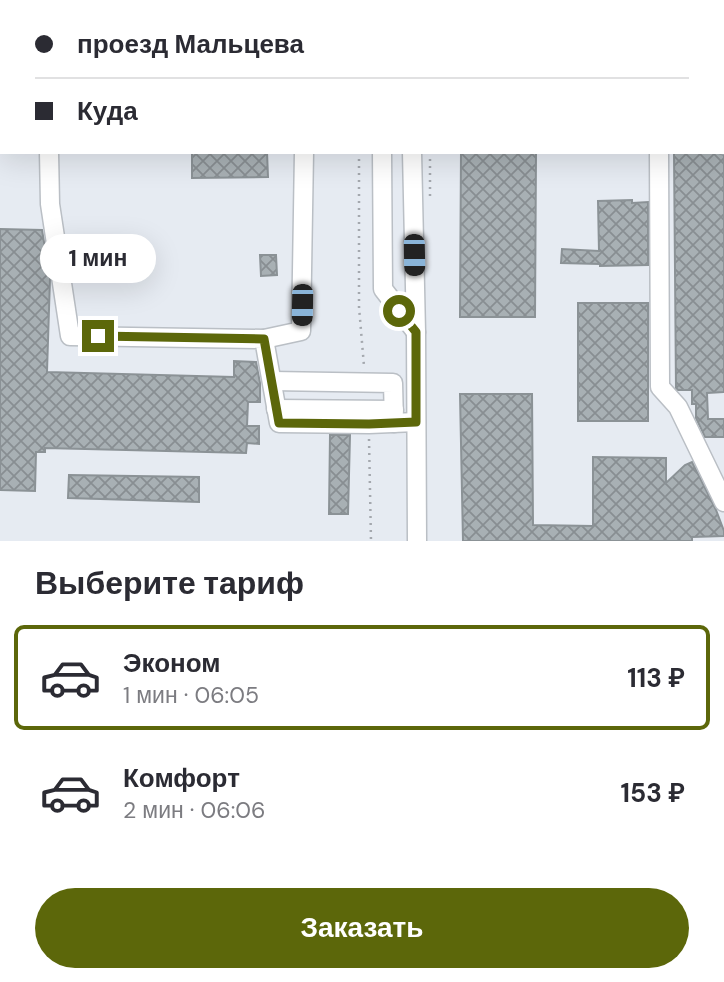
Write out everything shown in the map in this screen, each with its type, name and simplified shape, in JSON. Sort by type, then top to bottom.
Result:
[{"type":"street","points":[[49,154],[50,204],[70,336],[264,339],[301,331],[304,154]]},
{"type":"street","points":[[382,154],[383,289],[416,332]]},
{"type":"street","points":[[412,154],[417,541]]},
{"type":"street","points":[[659,154],[660,387],[678,407],[724,502]]},
{"type":"street","points":[[264,339],[279,423],[369,424],[394,416]]},
{"type":"street","points":[[272,381],[393,383],[394,416]]},
{"type":"street","points":[[276,409],[394,416],[416,422]]},
{"type":"path","points":[[359,154],[359,307],[365,383]]},
{"type":"path","points":[[369,424],[371,541]]},
{"type":"building","points":[[192,154],[267,154],[268,177],[192,178]]},
{"type":"building","points":[[461,154],[536,154],[535,317],[460,317]]},
{"type":"building","points":[[674,154],[721,154],[724,155],[724,392],[707,393],[708,419],[724,419],[724,437],[705,437],[696,418],[696,404],[692,404],[692,390],[676,388]]},
{"type":"building","points":[[632,200],[632,203],[648,202],[648,265],[600,266],[561,263],[562,249],[599,251],[598,201]]},
{"type":"building","points":[[0,229],[42,230],[50,278],[47,372],[234,377],[234,361],[256,362],[260,402],[248,402],[247,426],[259,426],[259,444],[247,443],[246,453],[45,448],[45,452],[36,452],[35,491],[0,490]]},
{"type":"building","points":[[260,255],[276,255],[277,275],[261,276]]},
{"type":"building","points":[[105,268],[106,281],[78,282],[77,269]]},
{"type":"building","points":[[578,303],[648,303],[648,421],[578,421]]},
{"type":"building","points":[[460,394],[532,394],[533,525],[593,526],[593,457],[666,458],[666,483],[692,462],[716,510],[724,536],[692,537],[692,541],[463,541]]},
{"type":"building","points":[[330,435],[350,435],[348,514],[329,514]]},
{"type":"building","points":[[69,475],[199,477],[199,502],[68,498]]},
{"type":"route","points":[[98,336],[264,339],[279,423],[416,422],[416,332],[399,311]]}]
